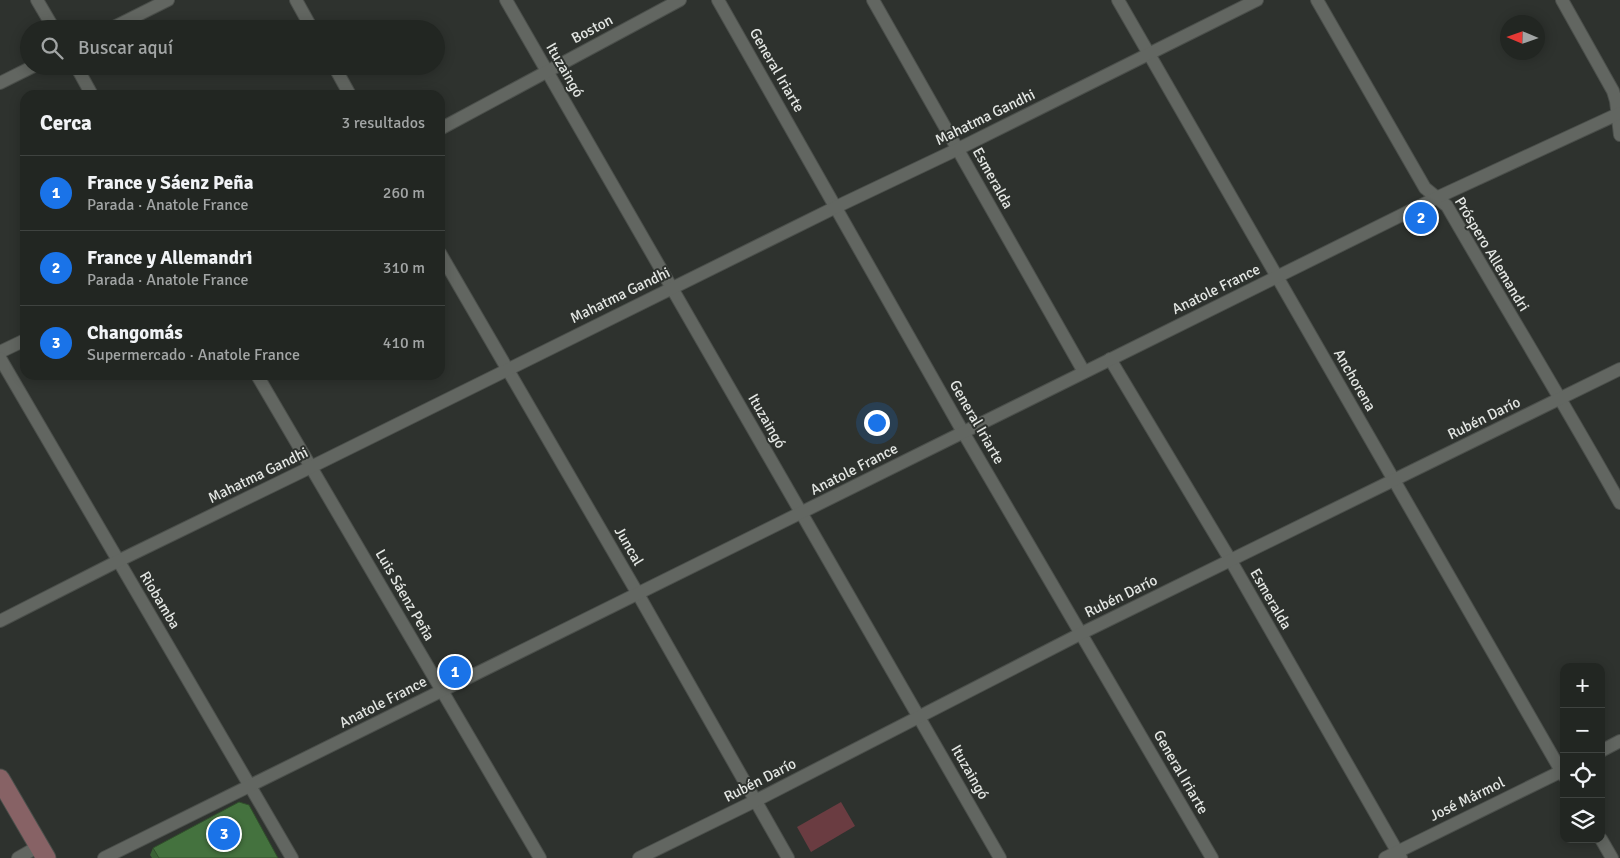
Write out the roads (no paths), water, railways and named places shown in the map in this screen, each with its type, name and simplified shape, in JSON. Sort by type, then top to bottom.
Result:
[{"type":"main road","points":[[0,779],[42,852]]},
{"type":"street","points":[[37,0],[49,20]]},
{"type":"street","points":[[128,20],[168,0]]},
{"type":"street","points":[[296,0],[307,20]]},
{"type":"street","name":"Ituzaingó","points":[[506,0],[1000,858]]},
{"type":"street","name":"Boston","points":[[445,126],[680,0]]},
{"type":"street","name":"General Iriarte","points":[[718,0],[963,432],[1212,858]]},
{"type":"street","name":"Esmeralda","points":[[873,0],[1084,372]]},
{"type":"street","name":"Anchorena","points":[[1118,0],[1560,767]]},
{"type":"street","name":"Mahatma Gandhi","points":[[0,621],[506,369],[958,149],[1257,0]]},
{"type":"street","name":"Próspero Allemandri","points":[[1318,0],[1425,188],[1447,206],[1620,503]]},
{"type":"street","points":[[1562,0],[1613,91],[1619,114],[1620,135]]},
{"type":"street","points":[[0,83],[20,73]]},
{"type":"street","points":[[81,75],[89,90]]},
{"type":"street","points":[[339,75],[347,90]]},
{"type":"street","name":"Anatole France","points":[[104,858],[1436,198],[1619,114]]},
{"type":"street","name":"Juncal","points":[[445,262],[638,594],[788,858]]},
{"type":"street","points":[[0,352],[20,342]]},
{"type":"street","name":"Riobamba","points":[[0,358],[292,858]]},
{"type":"street","name":"Esmeralda","points":[[1110,359],[1230,561],[1399,855]]},
{"type":"street","name":"Rubén Darío","points":[[639,858],[755,801],[1082,633],[1620,369]]},
{"type":"street","name":"Luis Sáenz Peña","points":[[260,380],[540,858]]},
{"type":"street","points":[[1605,749],[1620,741]]},
{"type":"street","name":"José Mármol","points":[[1385,858],[1399,855],[1560,774]]},
{"type":"street","points":[[1603,843],[1612,858]]},
{"type":"street","points":[[18,858],[42,852]]},
{"type":"place","name":"France y Allemandri","points":[[1421,218]]},
{"type":"place","name":"France y Sáenz Peña","points":[[455,672]]},
{"type":"place","name":"Changomás","points":[[224,834]]}]
